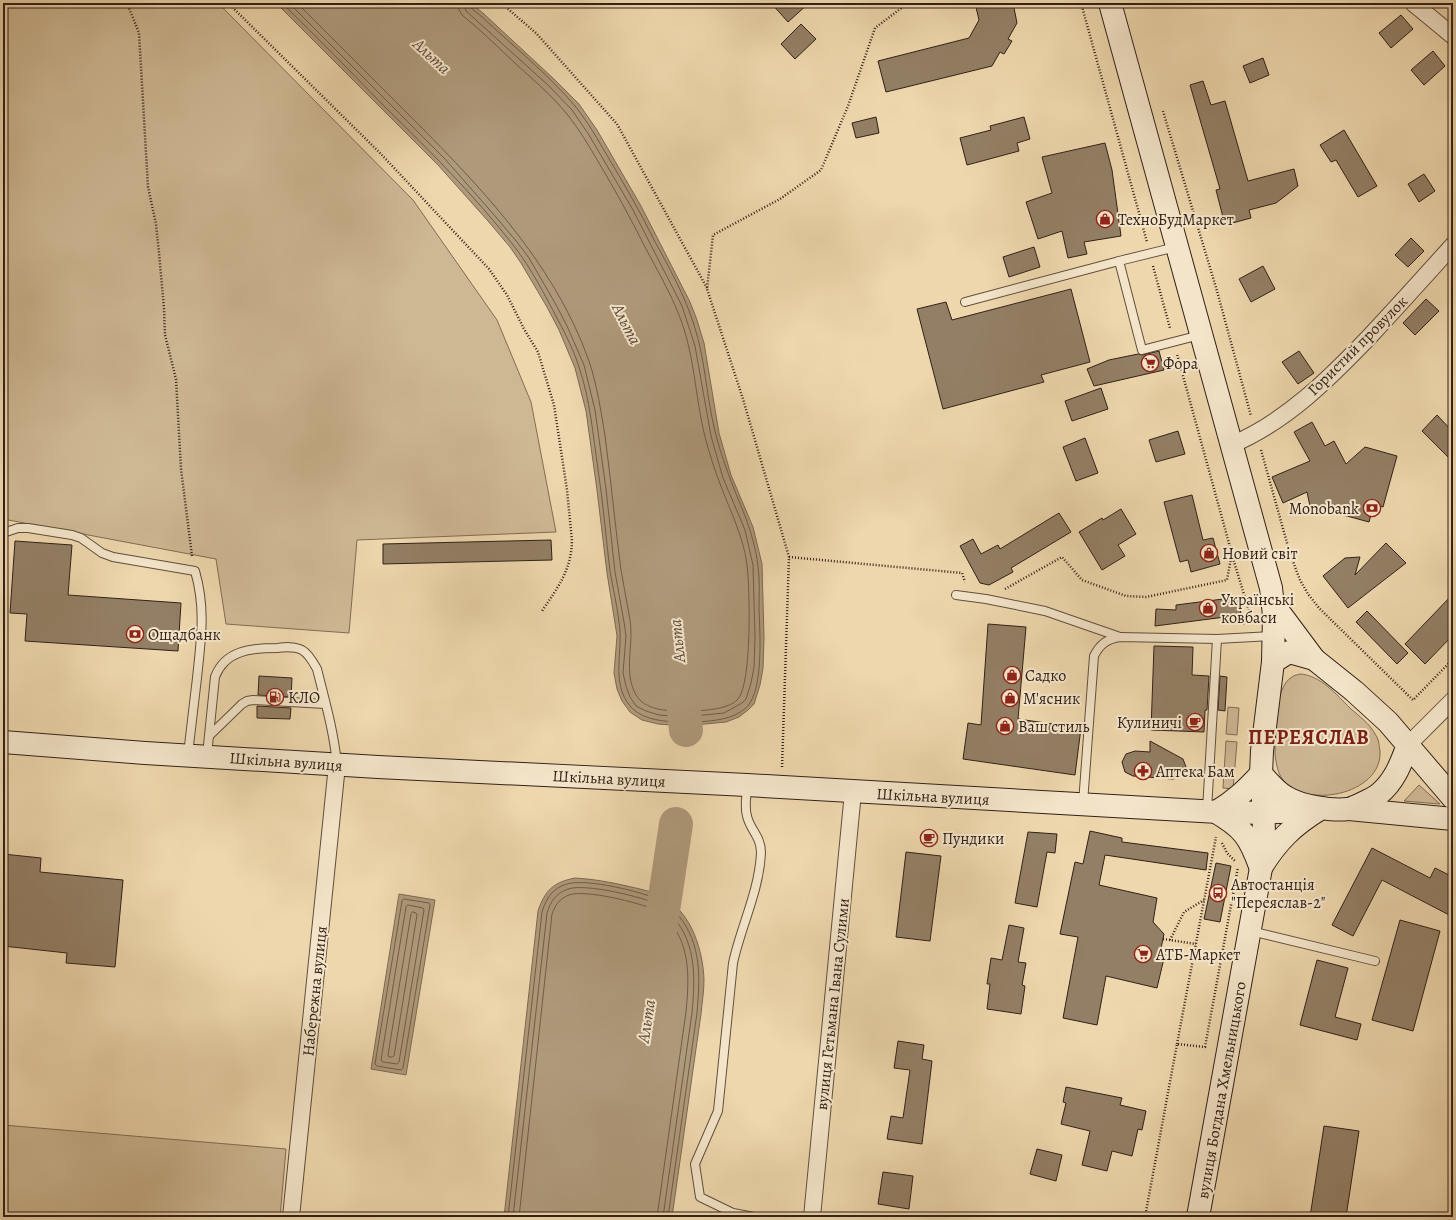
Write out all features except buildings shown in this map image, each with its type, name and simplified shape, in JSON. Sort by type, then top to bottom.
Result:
[{"type":"main road","points":[[1110,3],[1231,445],[1264,559],[1273,604],[1273,662]]},
{"type":"main road","points":[[1273,604],[1314,658],[1377,712],[1408,744],[1453,798]]},
{"type":"main road","points":[[1273,662],[1289,652],[1314,658]]},
{"type":"main road","name":"вулиця Богдана Хмельницького","points":[[1198,1217],[1261,868],[1264,813],[1261,774],[1262,751],[1273,662]]},
{"type":"main road","name":"Шкільна вулиця","points":[[3,742],[201,749],[336,765],[747,785],[1083,805],[1264,813],[1322,808]]},
{"type":"main road","points":[[1349,808],[1378,794],[1396,775],[1408,744]]},
{"type":"main road","points":[[1211,811],[1227,805],[1244,793],[1261,774],[1278,792],[1285,797],[1294,801],[1322,808],[1349,808],[1453,818]]},
{"type":"main road","name":"вулиця Богдана Хмельницького","points":[[1261,868],[1280,840],[1290,830],[1304,818],[1322,808]]},
{"type":"main road","points":[[1211,811],[1233,823],[1245,834],[1253,847],[1261,868]]},
{"type":"street","points":[[1413,3],[1452,33]]},
{"type":"street","name":"Гористий провулок","points":[[1231,445],[1272,424],[1328,379],[1392,313],[1453,245]]},
{"type":"street","points":[[1408,744],[1453,700]]},
{"type":"street","name":"Набережна вулиця","points":[[291,1217],[336,765]]},
{"type":"street","name":"вулиця Гетьмана Івана Сулими","points":[[812,1217],[853,792]]},
{"type":"lane","points":[[965,302],[1177,246]]},
{"type":"lane","points":[[1119,261],[1142,350],[1201,335]]},
{"type":"lane","points":[[3,533],[18,528],[28,528],[72,535],[81,538],[102,553],[113,558],[194,571],[200,589],[202,610],[201,749]]},
{"type":"lane","points":[[956,595],[986,599],[1045,611],[1120,637]]},
{"type":"lane","points":[[1083,805],[1094,656],[1098,648],[1104,642],[1112,638],[1120,637],[1217,639],[1274,636]]},
{"type":"lane","points":[[1211,811],[1217,639]]},
{"type":"lane","points":[[201,749],[218,670],[224,662],[232,656],[257,648],[291,647],[301,650],[313,660],[317,669],[336,749],[336,765]]},
{"type":"lane","points":[[201,749],[242,704],[247,701],[253,700],[325,704]]},
{"type":"lane","points":[[747,785],[747,817],[760,843],[761,852],[759,870],[752,902],[736,948],[733,963],[718,1111],[695,1164],[700,1197],[733,1213],[754,1217]]},
{"type":"lane","points":[[1250,931],[1375,961]]},
{"type":"path","points":[[128,3],[139,33],[148,187],[156,224],[165,335],[176,379],[181,469],[189,542],[194,571]]},
{"type":"path","points":[[228,3],[381,154],[484,264],[507,295],[524,329],[538,352],[554,405],[559,430],[572,541],[572,552],[566,574],[542,611]]},
{"type":"path","points":[[501,3],[536,33],[617,124],[707,289],[743,399],[789,557],[781,787]]},
{"type":"path","points":[[707,289],[713,235],[780,199],[821,170],[848,106],[875,28],[908,3]]},
{"type":"path","points":[[986,599],[1062,557],[1082,580],[1133,597],[1146,597],[1227,580],[1231,558],[1230,547],[1081,3]]},
{"type":"path","points":[[1162,108],[1217,291],[1289,550],[1300,580],[1308,594],[1319,608],[1413,700],[1453,659]]},
{"type":"path","points":[[789,557],[962,573],[970,597]]},
{"type":"path","points":[[1178,1044],[1205,1047],[1238,864],[1227,853],[1223,844],[1216,836],[1212,834]]},
{"type":"path","points":[[1145,1217],[1216,836]]},
{"type":"path","points":[[1170,940],[1184,912],[1204,900]]},
{"type":"path","points":[[1163,939],[1196,944]]},
{"type":"shaded area","points":[[3,3],[218,3],[413,200],[497,320],[531,402],[556,532],[357,540],[349,633],[226,624],[216,559],[3,519]]},
{"type":"shaded area","points":[[1300,674],[1314,678],[1328,686],[1367,723],[1373,730],[1379,742],[1380,751],[1377,766],[1369,778],[1356,788],[1340,793],[1322,795],[1306,793],[1291,787],[1281,777],[1275,754],[1276,724],[1279,701],[1286,682],[1293,676]]},
{"type":"shaded area","points":[[1228,707],[1239,708],[1237,735],[1226,734]]},
{"type":"shaded area","points":[[1226,741],[1237,742],[1233,789],[1223,788]]},
{"type":"shaded area","points":[[1419,785],[1440,804],[1404,801]]},
{"type":"shaded area","points":[[3,1125],[286,1149],[280,1217],[3,1217]]},
{"type":"water","points":[[276,3],[471,3],[579,104],[597,130],[641,206],[690,302],[697,320],[704,343],[719,433],[731,475],[753,527],[762,564],[764,638],[763,668],[760,685],[754,704],[739,717],[726,722],[684,726],[658,724],[642,720],[630,712],[622,701],[617,689],[614,673],[617,636],[607,573],[586,411],[575,368],[559,330],[521,263],[510,247],[488,221],[438,165]]},
{"type":"water","points":[[575,878],[614,883],[646,890],[660,896],[674,905],[682,913],[689,923],[698,945],[704,980],[701,1014],[672,1217],[504,1217],[538,911],[547,892],[551,888],[561,882]]},
{"type":"water","points":[[399,894],[435,900],[406,1075],[371,1069]]},
{"type":"waterway","name":"Альта","points":[[681,679],[686,730]]},
{"type":"waterway","name":"Альта","points":[[658,944],[676,824]]},
{"type":"place","name":"ТехноБудМаркет","points":[[1105,219]]},
{"type":"place","name":"Фора","points":[[1150,363]]},
{"type":"place","name":"Monobank","points":[[1372,508]]},
{"type":"place","name":"Новий світ","points":[[1209,553]]},
{"type":"place","name":"Українські ковбаси","points":[[1208,608]]},
{"type":"place","name":"Ощадбанк","points":[[135,634]]},
{"type":"place","name":"Садко","points":[[1012,675]]},
{"type":"place","name":"КЛО","points":[[275,697]]},
{"type":"place","name":"М'ясник","points":[[1010,698]]},
{"type":"place","name":"Кулиничі","points":[[1195,722]]},
{"type":"place","name":"Ваш стиль","points":[[1005,726]]},
{"type":"place","name":"Аптека Бам","points":[[1143,771]]},
{"type":"place","name":"Пундики","points":[[929,838]]},
{"type":"place","name":"Автостанція \"Переяслав-2\"","points":[[1218,893]]},
{"type":"place","name":"АТБ-Маркет","points":[[1143,954]]},
{"type":"district","name":"ПЕРЕЯСЛАВ","points":[[1309,737]]}]
